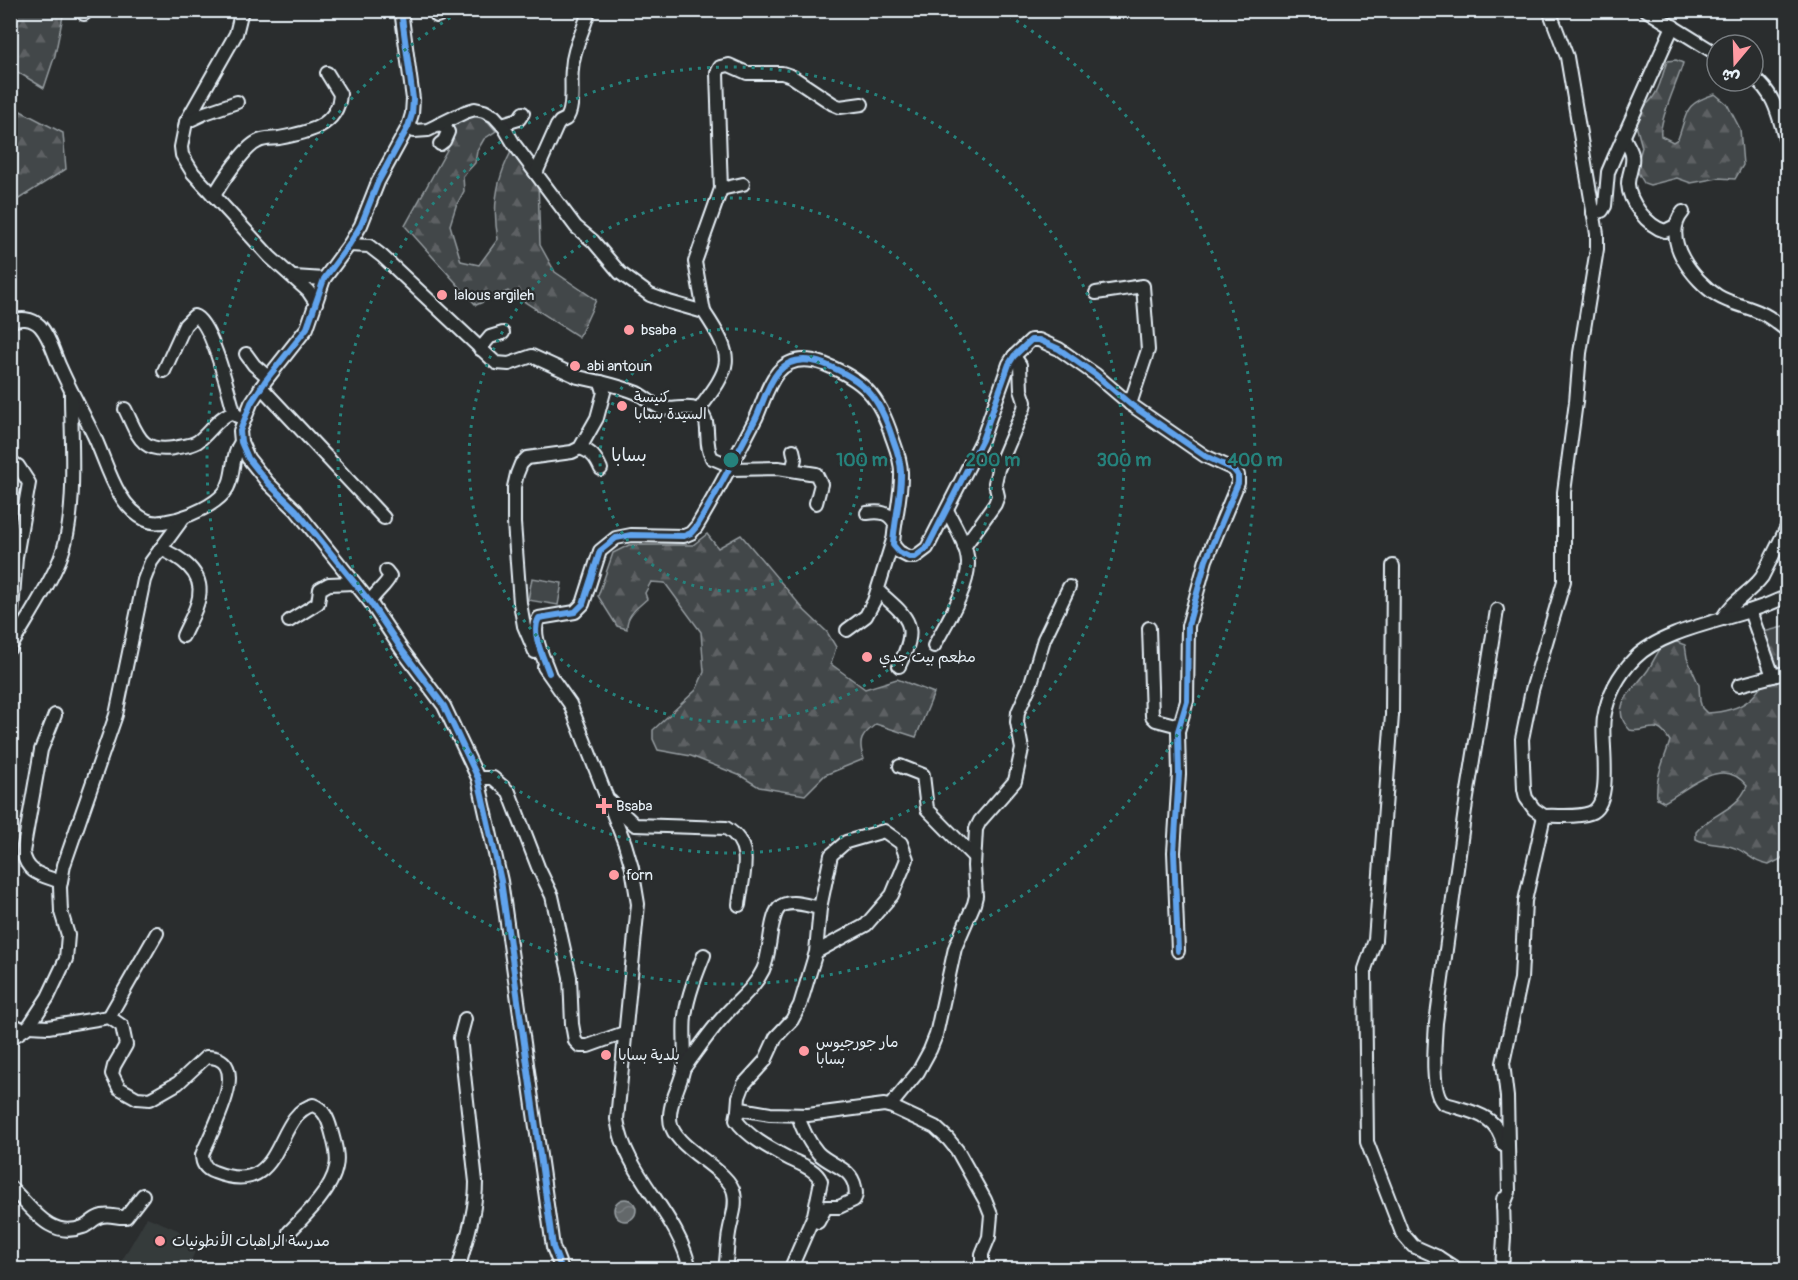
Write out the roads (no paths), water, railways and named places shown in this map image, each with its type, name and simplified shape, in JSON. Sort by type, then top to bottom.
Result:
[{"type":"street","points":[[242,10],[236,33],[186,122],[181,141],[182,155],[193,173],[270,256],[308,291],[316,303]]},
{"type":"street","points":[[401,10],[413,99],[408,127],[378,182],[361,225],[324,279],[307,328],[300,340],[265,382],[243,422],[240,431],[241,442],[248,458],[268,483],[296,510],[370,602],[402,650],[427,673],[478,778],[501,881],[553,1247],[562,1269]]},
{"type":"street","points":[[437,16],[451,10]]},
{"type":"street","points":[[536,173],[557,126],[572,110],[572,66],[578,39],[585,28],[589,10]]},
{"type":"street","points":[[1549,10],[1568,57],[1597,234],[1597,249],[1580,353],[1564,492],[1564,581],[1532,690],[1522,739],[1524,789],[1526,798],[1534,809],[1544,816],[1590,813],[1600,806],[1604,791],[1604,718],[1616,682],[1625,668],[1638,655],[1656,643],[1788,596]]},
{"type":"street","points":[[1646,10],[1705,46]]},
{"type":"street","points":[[1593,213],[1602,211],[1605,206],[1608,172],[1624,137],[1628,122],[1673,26]]},
{"type":"street","points":[[698,411],[718,383],[727,362],[722,339],[704,312],[695,262],[721,189],[721,156],[717,117],[717,73],[720,67],[729,65],[747,73],[782,73],[798,79],[840,107],[862,104]]},
{"type":"street","points":[[214,196],[221,183],[253,143],[261,139],[308,132],[327,123],[337,107],[340,94],[327,73]]},
{"type":"street","points":[[1765,87],[1774,104],[1788,148]]},
{"type":"street","points":[[186,122],[237,102]]},
{"type":"street","points":[[408,127],[420,132],[475,109],[494,116],[576,227],[592,241],[620,273],[650,294],[704,312]]},
{"type":"street","points":[[502,124],[519,119],[523,112]]},
{"type":"street","points":[[438,125],[445,126],[448,132],[440,144]]},
{"type":"street","points":[[1624,137],[1632,154],[1628,182],[1636,207],[1660,230],[1665,231],[1675,226],[1683,212]]},
{"type":"street","points":[[721,189],[743,184]]},
{"type":"street","points":[[1675,226],[1676,238],[1686,265],[1712,292],[1730,302],[1764,314],[1788,332]]},
{"type":"street","points":[[349,245],[369,246],[382,256],[496,363],[509,364],[532,356],[578,377],[636,393],[658,407],[672,410],[691,407],[698,411],[707,422],[707,446],[712,458],[731,467],[778,468],[816,474],[820,479],[820,492],[816,503]]},
{"type":"street","points":[[294,278],[324,279]]},
{"type":"street","points":[[1096,292],[1143,286],[1148,350],[1130,404]]},
{"type":"street","points":[[164,371],[185,325],[194,316],[198,317],[204,324],[219,363],[234,412],[243,422]]},
{"type":"street","points":[[10,322],[24,319],[39,326],[48,339],[120,494],[131,509],[146,520],[155,523],[184,517],[215,501],[226,491],[235,451],[241,442]]},
{"type":"street","points":[[480,349],[490,337],[503,333]]},
{"type":"street","points":[[549,673],[537,638],[536,622],[539,618],[575,612],[583,604],[600,551],[616,538],[631,535],[684,536],[691,533],[731,467],[777,372],[787,364],[808,359],[819,362],[852,376],[872,395],[888,423],[901,462],[902,475],[893,545],[899,552],[909,557],[927,548],[947,510],[981,440],[1014,356],[1030,340],[1050,344],[1096,375],[1130,404],[1205,456],[1233,469],[1238,475],[1238,483],[1206,560],[1188,627],[1187,701],[1179,726],[1179,774],[1174,852],[1178,951]]},
{"type":"street","points":[[246,354],[260,371],[265,382],[384,518]]},
{"type":"street","points":[[964,547],[998,496],[996,483],[998,470],[1024,408],[1020,365],[1014,356]]},
{"type":"street","points":[[601,382],[604,392],[597,418],[580,448],[572,452],[527,458],[522,464],[514,486],[517,567],[524,626],[538,659],[570,704],[632,868],[638,904],[617,1106],[619,1133],[631,1162],[666,1212],[690,1269]]},
{"type":"street","points":[[10,648],[50,580],[60,558],[71,521],[71,392]]},
{"type":"street","points":[[125,408],[139,436],[154,449],[197,442],[226,414],[234,412]]},
{"type":"street","points":[[580,448],[589,451],[601,469]]},
{"type":"street","points":[[792,470],[795,459],[793,450]]},
{"type":"street","points":[[10,461],[18,466],[29,483],[16,557],[10,638]]},
{"type":"street","points":[[934,646],[962,588],[968,568],[964,547],[947,510]]},
{"type":"street","points":[[867,513],[885,512],[892,517],[895,524]]},
{"type":"street","points":[[10,1039],[26,1028],[48,997],[66,959],[69,946],[61,912],[61,882],[69,848],[116,715],[144,580],[160,549],[184,517]]},
{"type":"street","points":[[1722,618],[1733,603],[1756,585],[1762,577],[1788,525]]},
{"type":"street","points":[[847,630],[866,616],[878,591],[893,539]]},
{"type":"street","points":[[160,549],[175,554],[185,563],[198,582],[199,597],[183,636]]},
{"type":"street","points":[[1393,566],[1391,727],[1375,940],[1365,969],[1366,1142],[1402,1233],[1413,1246],[1438,1263],[1458,1269]]},
{"type":"street","points":[[370,602],[374,594],[387,582],[390,576],[386,571]]},
{"type":"street","points":[[289,621],[318,603],[320,589],[329,584],[354,583]]},
{"type":"street","points":[[890,1106],[918,1071],[933,1042],[955,948],[974,904],[975,834],[978,825],[1015,781],[1022,748],[1017,722],[1018,712],[1031,683],[1044,639],[1069,587]]},
{"type":"street","points":[[878,591],[899,610],[909,626],[910,641],[899,666]]},
{"type":"street","points":[[1497,610],[1465,810],[1436,1023],[1435,1047],[1436,1090],[1440,1100],[1488,1119],[1500,1132],[1504,1166],[1502,1269]]},
{"type":"street","points":[[1750,611],[1773,676]]},
{"type":"street","points":[[1149,628],[1152,716],[1156,720],[1179,726]]},
{"type":"street","points":[[1739,685],[1788,672]]},
{"type":"street","points":[[55,715],[41,750],[23,852],[25,863],[35,873],[61,882]]},
{"type":"street","points":[[900,766],[923,775],[927,809],[974,857]]},
{"type":"street","points":[[478,778],[493,778],[509,792],[538,867],[552,896],[570,977],[575,1041],[580,1046],[588,1046],[624,1033]]},
{"type":"street","points":[[606,798],[635,825],[726,828],[734,833],[742,841],[745,854],[739,905]]},
{"type":"street","points":[[1503,1207],[1509,1192],[1507,1097],[1503,1063],[1521,978],[1525,901],[1544,816]]},
{"type":"street","points":[[790,1269],[814,1215],[822,1184],[820,1178],[808,1168],[743,1129],[736,1120],[739,1097],[744,1084],[765,1061],[776,1036],[792,1020],[800,1005],[816,952],[819,908],[831,855],[846,842],[884,831],[901,843],[908,859],[898,882],[887,901],[866,925],[816,952]]},
{"type":"street","points":[[684,1068],[722,1018],[759,978],[767,961],[774,920],[780,907],[788,903],[819,908]]},
{"type":"street","points":[[110,1017],[157,933]]},
{"type":"street","points":[[704,955],[692,984],[687,1004],[684,1068],[672,1108],[671,1124],[677,1137],[733,1188],[735,1207],[729,1230],[726,1269]]},
{"type":"street","points":[[10,1023],[26,1028],[48,1027],[110,1017],[122,1026],[126,1045],[112,1074],[119,1088],[137,1098],[150,1099],[178,1083],[206,1057],[221,1060],[230,1070],[231,1078],[202,1155],[204,1166],[211,1171],[229,1176],[245,1178],[260,1171],[270,1161],[300,1111],[313,1105],[319,1107],[330,1126],[337,1167],[332,1179],[308,1212],[289,1232]]},
{"type":"street","points":[[458,1269],[476,1200],[460,1038],[465,1019]]},
{"type":"street","points":[[738,1110],[744,1108],[770,1114],[798,1115],[875,1105],[890,1106],[935,1127],[957,1150],[986,1200],[991,1215],[989,1237],[982,1254],[982,1269]]},
{"type":"street","points":[[798,1115],[807,1140],[831,1164],[842,1168],[852,1176],[856,1192],[854,1200],[839,1207],[826,1207],[815,1226],[807,1233]]},
{"type":"street","points":[[10,1187],[39,1219],[64,1231],[84,1227],[98,1217],[108,1215],[118,1218],[126,1217],[143,1195]]},
{"type":"street","points":[[682,1246],[683,1269]]},
{"type":"water","points":[[621,1199],[629,1199],[636,1206],[636,1214],[629,1221],[621,1221],[614,1214],[614,1206]]},
{"type":"place","name":"lalous argileh","points":[[442,295]]},
{"type":"place","name":"bsaba","points":[[629,330]]},
{"type":"place","name":"abi antoun","points":[[575,366]]},
{"type":"place","name":"كنيسة السيدة بسابا","points":[[622,406]]},
{"type":"place","name":"مطعم بيت جدي","points":[[867,657]]},
{"type":"place","name":"Bsaba","points":[[604,806]]},
{"type":"place","name":"forn","points":[[614,875]]},
{"type":"place","name":"مار جورجيوس بسابا","points":[[804,1051]]},
{"type":"place","name":"بلدية بسابا","points":[[606,1055]]},
{"type":"place","name":"مدرسة الراهبات الأنطونيات","points":[[160,1241]]},
{"type":"district","name":"بسابا","points":[[629,455]]}]
